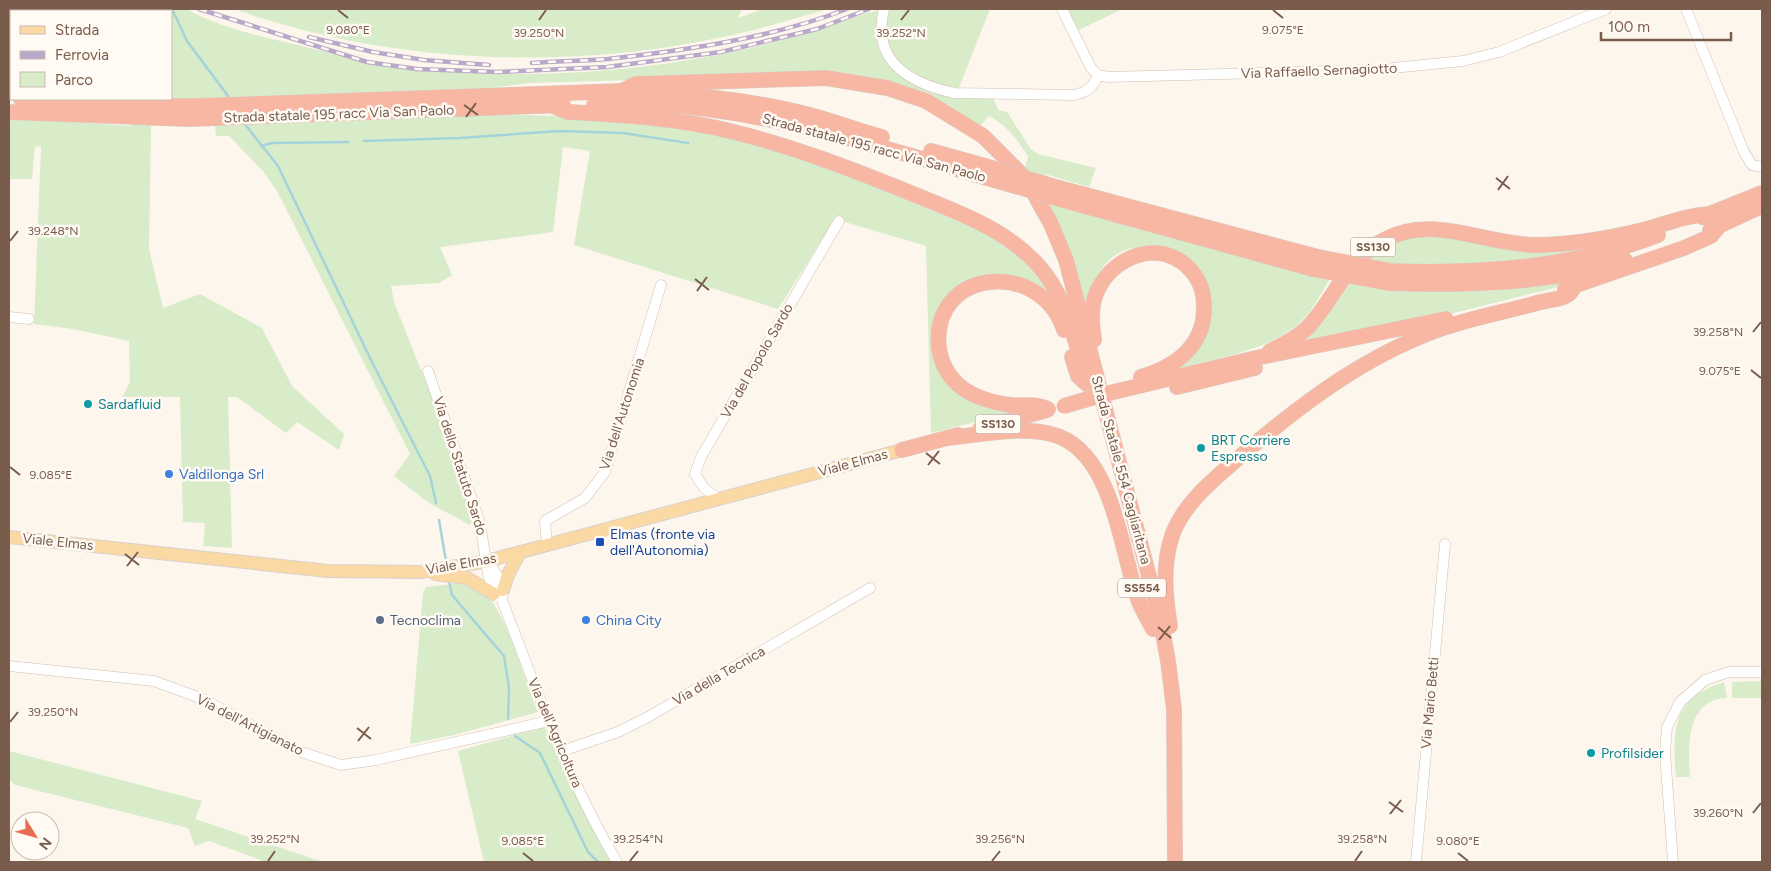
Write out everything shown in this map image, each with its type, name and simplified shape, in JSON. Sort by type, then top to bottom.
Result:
[{"type":"highway","points":[[622,91],[636,84],[826,78],[887,88],[926,101],[983,136],[1026,179],[1051,224],[1066,260],[1075,319]]},
{"type":"highway","name":"Strada statale 195 racc Via San Paolo","points":[[453,103],[622,91],[685,95],[767,106],[813,116],[1315,263]]},
{"type":"highway","name":"Strada statale 195 racc Via San Paolo","points":[[30,100],[136,112]]},
{"type":"highway","name":"Strada statale 195 racc Via San Paolo","points":[[9,112],[136,112],[218,105],[453,103],[553,106],[658,104],[731,112],[812,129],[1063,200],[1315,263],[1390,277],[1496,270],[1567,260],[1714,220]]},
{"type":"highway","points":[[553,106],[568,112],[624,115],[700,125],[733,132],[824,158],[972,218],[1001,234],[1037,264],[1075,319]]},
{"type":"highway","name":"SS130","points":[[1714,220],[1762,193]]},
{"type":"highway","name":"SS130","points":[[1256,358],[1290,341],[1305,329],[1327,303],[1348,269],[1364,252],[1382,240],[1405,232],[1425,229],[1447,230],[1515,243],[1551,244],[1646,229],[1692,215],[1714,220],[1762,206]]},
{"type":"highway","name":"SS130","points":[[902,450],[1064,406],[1132,384],[1158,382],[1256,358],[1481,311],[1574,287],[1684,248],[1711,236],[1714,220]]},
{"type":"highway","points":[[1092,365],[1097,353],[1092,315],[1096,294],[1105,278],[1119,263],[1139,254],[1159,254],[1177,259],[1193,272],[1202,289],[1205,308],[1203,328],[1194,343],[1178,359],[1163,369],[1132,384]]},
{"type":"highway","points":[[1048,410],[1036,404],[1012,405],[976,396],[960,387],[947,372],[940,354],[938,337],[942,318],[956,296],[975,284],[995,280],[1014,282],[1034,290],[1050,305],[1061,320],[1078,376],[1088,385]]},
{"type":"highway","points":[[1174,710],[1178,679],[1165,581],[1167,553],[1174,531],[1184,513],[1197,496],[1294,411],[1356,368],[1443,328],[1570,294],[1574,287]]},
{"type":"highway","name":"Strada Statale 554 Cagliaritana","points":[[1075,319],[1092,365],[1160,618],[1168,661],[1174,710],[1175,862]]},
{"type":"highway","name":"Strada Statale 554 Cagliaritana","points":[[1075,319],[1088,385],[1152,629],[1164,698],[1166,862]]},
{"type":"highway","points":[[1158,382],[1172,388],[1221,378],[1281,361],[1288,352]]},
{"type":"highway","points":[[948,438],[1032,431],[1066,439],[1079,449],[1092,464],[1102,482],[1125,546],[1139,601],[1152,629]]},
{"type":"main road","name":"Viale Elmas","points":[[9,537],[320,570],[420,572],[488,561],[717,498],[902,450]]},
{"type":"main road","points":[[420,572],[468,578],[500,594],[520,552]]},
{"type":"street","points":[[884,11],[880,31],[883,46],[889,57],[911,78],[937,89],[954,93],[1074,95],[1087,92],[1094,85],[1098,75],[1091,68],[1062,9]]},
{"type":"street","name":"Via Raffaello Sernagiotto","points":[[1098,75],[1108,78],[1372,70],[1430,66],[1463,61],[1499,52],[1606,9]]},
{"type":"street","points":[[1686,9],[1744,152],[1752,166],[1762,167]]},
{"type":"street","name":"Via del Popolo Sardo","points":[[717,498],[704,488],[695,474],[701,456],[839,221]]},
{"type":"street","name":"Via dell'Autonomia","points":[[547,545],[545,521],[586,498],[605,472],[662,285]]},
{"type":"street","points":[[9,317],[29,319]]},
{"type":"street","name":"Via dello Statuto Sardo","points":[[428,371],[480,523],[488,561]]},
{"type":"street","name":"Via Mario Betti","points":[[1416,862],[1445,544]]},
{"type":"street","name":"Via dell'Agricoltura","points":[[488,561],[488,574],[500,594],[549,721],[588,811],[617,862]]},
{"type":"street","name":"Via della Tecnica","points":[[562,751],[618,732],[648,718],[870,588]]},
{"type":"street","name":"Via dell'Artigianato","points":[[9,666],[154,681],[203,699],[298,752],[341,765],[376,760],[549,721]]},
{"type":"street","points":[[1673,862],[1665,753],[1667,727],[1680,702],[1705,680],[1729,672],[1762,672]]},
{"type":"green space","points":[[26,9],[187,9],[199,16],[241,31],[354,58],[410,67],[524,74],[638,67],[695,59],[767,44],[878,10],[876,30],[879,49],[888,63],[903,77],[928,91],[936,93],[957,96],[993,97],[998,110],[1007,112],[1030,148],[1038,154],[1096,168],[1089,187],[1045,174],[1068,205],[1331,277],[1306,316],[1279,337],[1246,351],[1178,369],[1176,367],[1200,338],[1209,321],[1210,311],[1206,284],[1151,248],[1124,250],[1105,264],[1098,274],[1086,310],[1025,169],[1028,156],[1006,128],[989,116],[980,126],[948,105],[930,98],[808,75],[529,83],[473,90],[488,114],[592,117],[700,129],[807,158],[981,231],[1000,243],[1026,264],[1047,291],[1021,278],[1010,275],[998,275],[976,282],[952,297],[941,372],[1008,411],[1007,414],[931,433],[926,246],[835,219],[778,309],[574,245],[590,151],[563,147],[553,232],[440,247],[452,275],[439,283],[391,286],[394,302],[444,428],[445,438],[474,520],[470,525],[429,503],[394,476],[410,454],[277,191],[262,170],[229,136],[216,136],[215,126],[151,126],[149,249],[163,308],[200,294],[262,328],[292,386],[344,434],[339,450],[297,422],[286,433],[237,397],[228,397],[232,548],[203,546],[205,523],[183,522],[180,397],[122,397],[130,382],[129,341],[73,329],[34,324],[41,147],[35,146],[32,179],[9,179],[9,118],[131,126],[137,100],[172,100],[172,10]]},
{"type":"green space","points":[[234,9],[742,9],[738,18],[763,9],[828,9],[732,35],[658,48],[598,55],[536,58],[474,56],[413,51],[352,41],[292,27]]},
{"type":"green space","points":[[889,9],[990,9],[958,90],[927,83],[897,62],[888,44],[886,21]]},
{"type":"green space","points":[[1068,9],[1122,9],[1077,31]]},
{"type":"green space","points":[[1418,235],[1594,247],[1421,291],[1491,291],[1566,282],[1558,287],[1458,312],[1299,346],[1371,250]]},
{"type":"green space","points":[[462,583],[483,592],[497,609],[510,637],[538,712],[454,735],[410,744],[423,593],[426,587]]},
{"type":"green space","points":[[1762,681],[1762,698],[1732,698],[1732,682]]},
{"type":"green space","points":[[1724,682],[1727,698],[1713,701],[1703,707],[1696,716],[1692,727],[1689,753],[1690,777],[1676,777],[1674,745],[1679,718],[1685,707],[1694,697]]},
{"type":"green space","points":[[544,727],[614,862],[484,862],[458,751]]},
{"type":"green space","points":[[9,751],[202,801],[195,819],[323,862],[266,862],[209,841],[195,846],[188,828],[15,785],[9,779]]},
{"type":"waterway","points":[[172,9],[187,41],[231,100]]},
{"type":"waterway","points":[[244,123],[278,166],[370,358],[430,476],[436,503]]},
{"type":"waterway","points":[[364,141],[460,138],[559,131],[623,133],[688,143]]},
{"type":"waterway","points":[[261,146],[272,143],[348,142]]},
{"type":"waterway","points":[[439,520],[446,561]]},
{"type":"waterway","points":[[449,581],[452,595],[504,656],[509,688],[508,719]]},
{"type":"waterway","points":[[515,736],[540,753],[588,852],[598,862]]},
{"type":"railway","points":[[199,9],[367,62],[417,69],[497,72],[607,67],[721,52],[817,29],[869,9]]},
{"type":"railway","points":[[532,63],[608,59],[699,47],[789,28],[847,9]]},
{"type":"railway","points":[[309,37],[373,52],[424,60],[489,65]]},
{"type":"place","name":"Sardafluid","points":[[88,404]]},
{"type":"place","name":"BRT Corriere Espresso","points":[[1201,448]]},
{"type":"place","name":"Valdilonga Srl","points":[[169,474]]},
{"type":"place","name":"Elmas (fronte via dell'Autonomia)","points":[[600,542]]},
{"type":"place","name":"Tecnoclima","points":[[380,620]]},
{"type":"place","name":"China City","points":[[586,620]]},
{"type":"place","name":"Profilsider","points":[[1591,753]]}]
